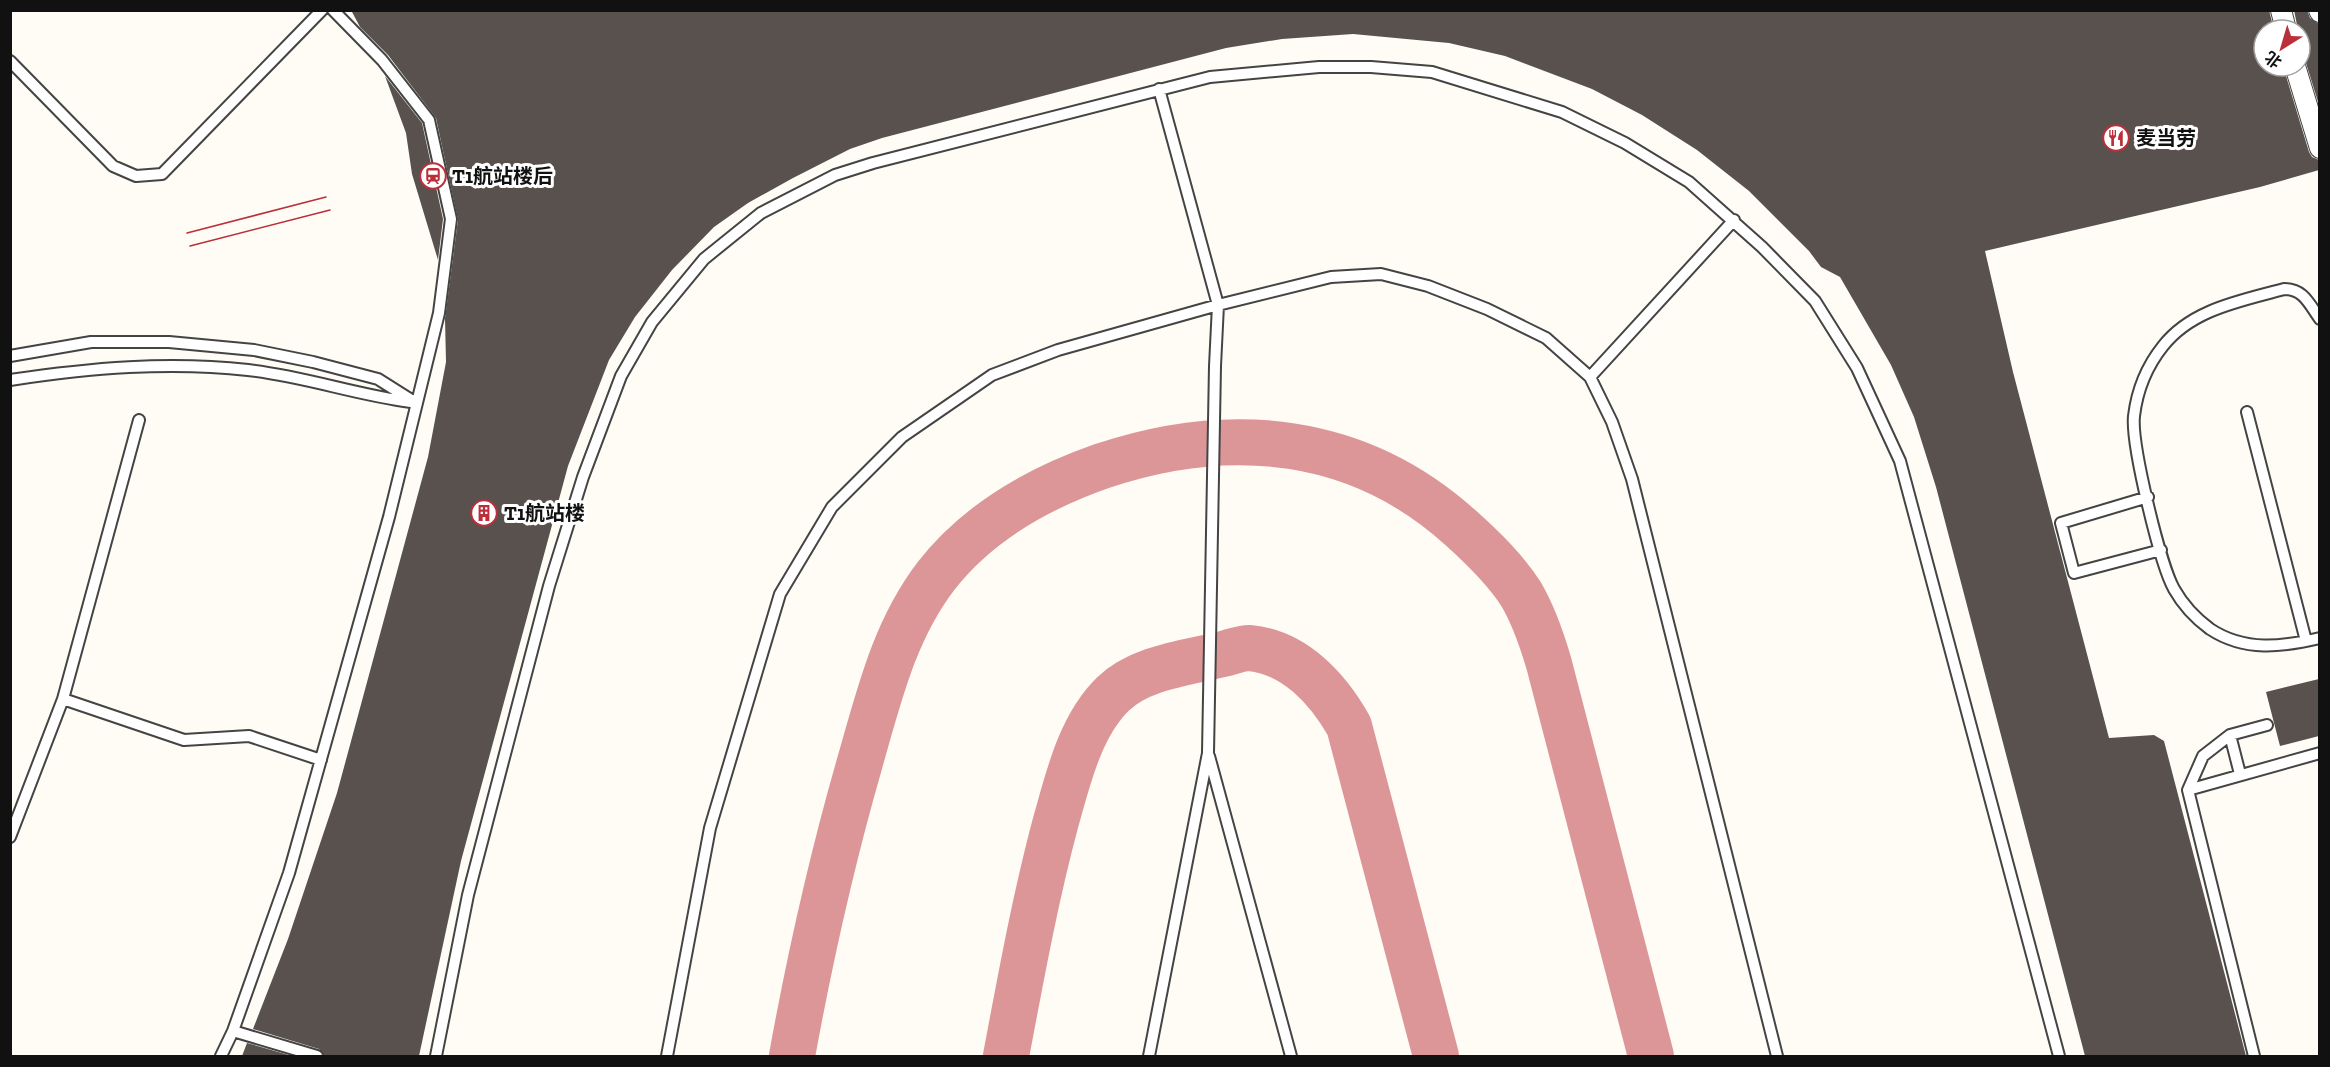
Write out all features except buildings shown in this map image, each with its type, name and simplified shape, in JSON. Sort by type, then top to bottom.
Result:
[{"type":"street","points":[[2299,78],[2319,148]]},
{"type":"lane","points":[[10,61],[113,166],[136,176],[162,174],[322,10]]},
{"type":"lane","points":[[221,1056],[233,1031],[289,873],[389,517],[439,313],[451,219],[429,120],[382,60],[333,10]]},
{"type":"lane","points":[[436,1056],[468,895],[549,586],[583,477],[617,387],[652,322],[704,259],[761,213],[835,175],[873,163],[1210,77],[1319,67],[1371,67],[1432,72],[1562,111],[1625,143],[1689,182],[1734,220],[1815,301],[1857,368],[1900,461],[2059,1056]]},
{"type":"lane","points":[[1149,1056],[1208,753],[1218,305],[1159,89]]},
{"type":"lane","points":[[1590,377],[1734,220]]},
{"type":"lane","points":[[667,1056],[711,828],[770,627],[780,594],[832,507],[902,437],[992,375],[1058,350],[1218,305],[1331,277],[1381,274],[1428,286],[1487,309],[1546,338],[1590,377],[1612,422],[1632,479],[1777,1056]]},
{"type":"lane","points":[[2319,319],[2304,296],[2296,289],[2284,289],[2212,310],[2193,319],[2163,345],[2143,379],[2134,418],[2134,438],[2161,550],[2173,586],[2183,603],[2212,630],[2229,639],[2257,646],[2287,646],[2319,638]]},
{"type":"lane","points":[[10,356],[90,342],[169,342],[254,350],[378,379],[416,403]]},
{"type":"lane","points":[[10,380],[86,369],[165,364],[250,370],[308,380],[371,397],[416,403]]},
{"type":"lane","points":[[2247,412],[2306,641]]},
{"type":"lane","points":[[10,837],[63,699],[139,420]]},
{"type":"lane","points":[[2148,497],[2061,524],[2074,573],[2161,550]]},
{"type":"lane","points":[[63,699],[184,740],[249,736],[321,760]]},
{"type":"lane","points":[[2254,1056],[2188,789],[2203,756],[2230,735],[2267,725]]},
{"type":"lane","points":[[2230,735],[2240,774]]},
{"type":"lane","points":[[1208,753],[1291,1056]]},
{"type":"lane","points":[[2188,789],[2319,753]]},
{"type":"lane","points":[[233,1031],[316,1056]]},
{"type":"taxiway","points":[[792,1056],[831,872],[874,713],[889,665],[909,619],[936,576],[971,539],[990,523],[1055,485],[1102,466],[1150,453],[1198,444],[1245,442],[1291,446],[1337,456],[1380,473],[1422,498],[1462,529],[1501,567],[1521,594],[1537,628],[1549,664],[1651,1056]]},
{"type":"taxiway","points":[[1006,1056],[1048,850],[1071,771],[1092,721],[1113,694],[1137,678],[1165,667],[1249,648],[1281,657],[1308,675],[1331,699],[1349,726],[1436,1056]]},
{"type":"tram line","points":[[187,233],[326,197]]},
{"type":"tram line","points":[[190,246],[330,210]]},
{"type":"place","name":"麦当劳","points":[[2116,138]]},
{"type":"place","name":"T1航站楼后","points":[[433,176]]},
{"type":"place","name":"T1航站楼","points":[[484,513]]}]
